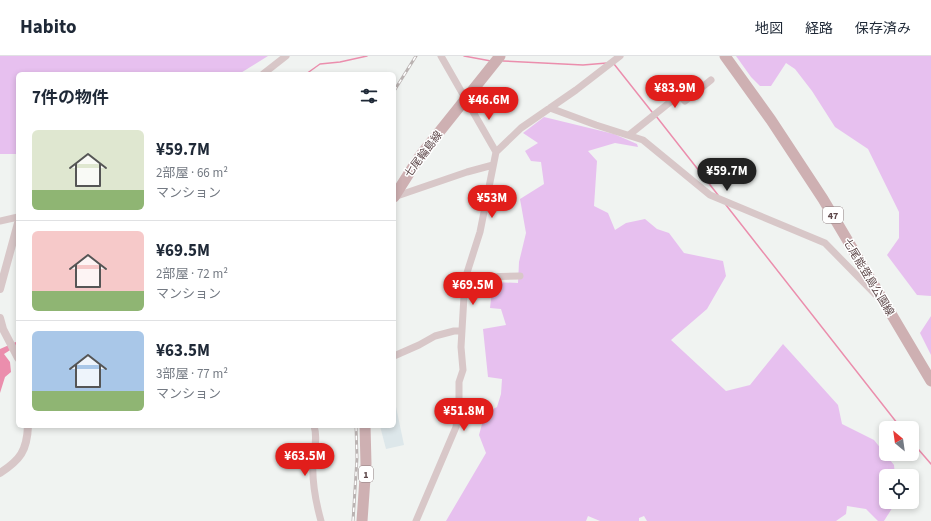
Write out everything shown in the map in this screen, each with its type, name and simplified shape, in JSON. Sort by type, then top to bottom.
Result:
[{"type":"main road","name":"七尾輪島線","points":[[396,194],[420,156],[500,56]]},
{"type":"main road","name":"七尾能登島公園線","points":[[725,56],[771,120],[823,199],[931,381]]},
{"type":"main road","name":"1","points":[[362,521],[366,464],[365,428]]},
{"type":"street","points":[[267,72],[286,56]]},
{"type":"street","points":[[441,56],[496,152]]},
{"type":"street","points":[[416,521],[456,427],[460,382],[463,370],[461,347],[465,279],[480,232],[496,152],[521,128],[620,56]]},
{"type":"street","points":[[273,67],[276,72]]},
{"type":"street","points":[[629,135],[679,94],[685,101],[711,80]]},
{"type":"street","points":[[550,108],[643,140],[710,195],[825,243],[886,305]]},
{"type":"street","points":[[396,196],[467,172],[493,166]]},
{"type":"street","points":[[0,220],[16,217]]},
{"type":"street","points":[[0,289],[16,230]]},
{"type":"street","points":[[465,279],[480,276],[520,276]]},
{"type":"street","points":[[0,318],[3,329],[16,355]]},
{"type":"street","points":[[396,355],[436,336],[454,331],[462,331]]},
{"type":"street","points":[[0,473],[14,464],[23,451],[28,437],[28,428]]},
{"type":"street","points":[[314,428],[316,439],[313,464],[321,521]]},
{"type":"shaded area","points":[[0,56],[268,56],[242,72],[16,72],[16,154],[0,154]]},
{"type":"shaded area","points":[[736,56],[931,56],[931,296],[917,295],[887,255],[899,238],[899,212],[868,149],[835,127],[812,91],[795,69],[786,63],[771,86],[760,86],[751,77]]},
{"type":"shaded area","points":[[544,117],[614,134],[637,144],[638,147],[615,143],[588,151],[597,161],[594,206],[608,213],[615,230],[626,223],[645,219],[657,229],[669,233],[684,253],[723,261],[726,276],[707,309],[671,340],[726,391],[750,385],[783,344],[838,405],[842,424],[874,440],[879,446],[879,461],[891,461],[894,465],[894,469],[879,469],[879,509],[892,509],[884,521],[878,521],[866,509],[847,506],[846,514],[836,521],[647,521],[644,516],[639,518],[639,521],[600,521],[588,516],[586,521],[446,521],[486,453],[479,435],[485,413],[497,407],[501,394],[502,379],[488,377],[483,329],[506,325],[501,309],[490,308],[493,282],[518,283],[519,262],[526,233],[520,199],[544,184],[541,162],[531,161],[525,151],[538,143],[523,133]]},
{"type":"shaded area","points":[[931,316],[931,355],[920,333]]},
{"type":"shaded area","points":[[16,342],[16,346],[4,354],[10,362],[11,372],[5,377],[0,393],[0,349]]},
{"type":"shaded area","points":[[396,407],[404,445],[386,449],[381,428],[396,428]]},
{"type":"waterway","points":[[309,72],[320,64],[340,62],[367,56]]},
{"type":"waterway","points":[[464,56],[491,61]]},
{"type":"waterway","points":[[503,61],[583,65],[607,63]]},
{"type":"waterway","points":[[614,64],[652,112]]},
{"type":"waterway","points":[[656,116],[718,195]]},
{"type":"waterway","points":[[726,205],[896,421]]},
{"type":"waterway","points":[[919,450],[931,464]]},
{"type":"railway","points":[[396,88],[416,56]]},
{"type":"railway","points":[[353,521],[357,458],[356,428]]}]
